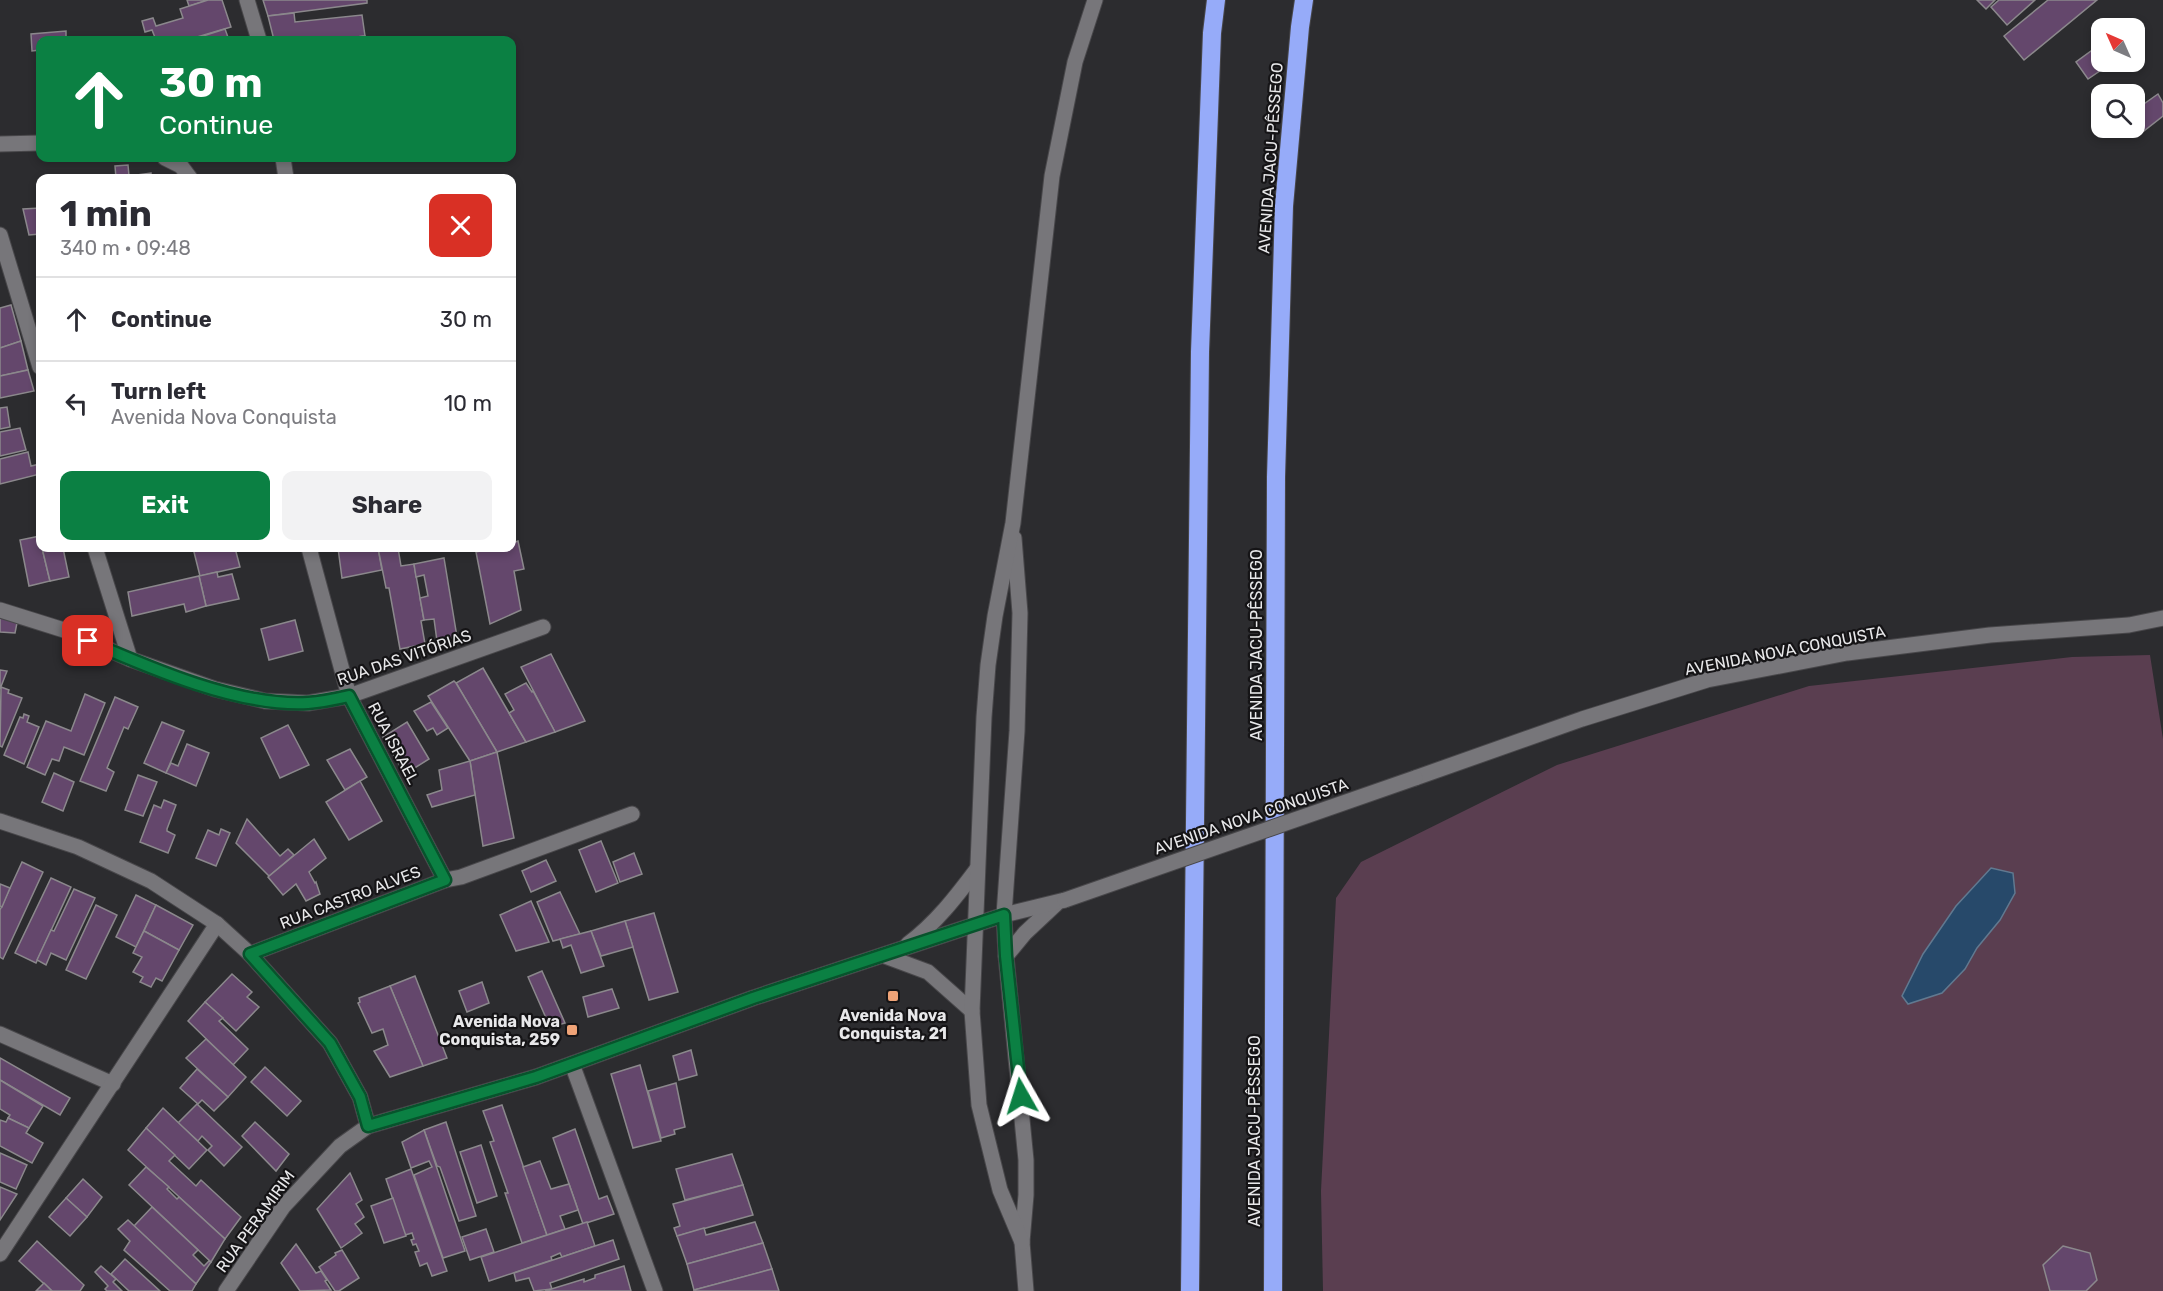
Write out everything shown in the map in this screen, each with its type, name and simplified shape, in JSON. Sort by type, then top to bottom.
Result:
[{"type":"highway","points":[[1190,1291],[1200,352],[1212,33],[1216,0]]},
{"type":"highway","name":"AVENIDA JACU-PÊSSEGO","points":[[1273,1291],[1276,477],[1284,206],[1299,27],[1304,0]]},
{"type":"street","points":[[247,0],[258,36]]},
{"type":"street","points":[[1022,1242],[1000,1190],[986,1139],[979,1105],[972,1011],[988,665],[1013,523],[1052,176],[1075,62],[1095,0]]},
{"type":"street","points":[[0,144],[36,143]]},
{"type":"street","points":[[173,162],[181,166],[187,174]]},
{"type":"street","points":[[0,235],[36,354]]},
{"type":"street","points":[[1013,523],[1020,613],[1017,730],[1004,915],[1026,1160],[1022,1242],[1026,1291]]},
{"type":"street","points":[[96,552],[130,659]]},
{"type":"street","name":"RUA ISRAEL","points":[[310,552],[349,696],[445,880]]},
{"type":"street","name":"RUA DAS VITÓRIAS","points":[[0,610],[67,631],[130,659],[215,689],[265,701],[308,703],[349,696],[543,627]]},
{"type":"street","name":"AVENIDA NOVA CONQUISTA","points":[[368,1126],[536,1077],[753,998],[1004,915],[1062,900],[1581,719],[1707,680],[1847,652],[1990,634],[2129,625],[2163,618]]},
{"type":"street","name":"RUA CASTRO ALVES","points":[[250,954],[445,880],[461,877],[632,814]]},
{"type":"street","points":[[0,821],[78,847],[151,881],[217,924],[250,954],[330,1043],[360,1097],[368,1126]]},
{"type":"street","points":[[972,1011],[928,972],[891,954],[930,927],[978,869]]},
{"type":"street","points":[[1006,956],[1024,933],[1062,900]]},
{"type":"street","points":[[0,1254],[217,924]]},
{"type":"street","points":[[0,1034],[113,1084]]},
{"type":"street","points":[[572,1064],[655,1291]]},
{"type":"street","name":"RUA PERAMIRIM","points":[[226,1291],[283,1207],[340,1146],[368,1126]]},
{"type":"shaded area","points":[[2150,655],[2163,739],[2163,1291],[1323,1291],[1321,1191],[1336,898],[1361,862],[1557,765],[1809,686],[2072,657]],"holes":[[[2013,873],[2015,893],[2000,920],[1977,948],[1965,969],[1942,993],[1902,996],[1923,954],[1956,906]]]},
{"type":"water","points":[[1991,868],[2013,873],[2015,893],[2000,920],[1977,948],[1965,969],[1942,993],[1908,1004],[1902,996],[1923,954],[1956,906]]},
{"type":"building","points":[[187,0],[208,0],[189,6]]},
{"type":"building","points":[[208,0],[222,0],[231,27],[201,36],[154,36],[152,30],[145,32],[142,21],[153,18],[156,26],[183,18],[180,9]]},
{"type":"building","points":[[263,0],[367,0],[367,3],[268,16]]},
{"type":"building","points":[[1977,0],[1995,0],[1986,9]]},
{"type":"building","points":[[1999,0],[2035,0],[2007,25],[1991,7]]},
{"type":"building","points":[[2048,0],[2097,0],[2024,60],[2004,36]]},
{"type":"building","points":[[294,13],[295,22],[362,15],[365,36],[273,36],[268,16]]},
{"type":"building","points":[[225,29],[228,36],[203,36]]},
{"type":"building","points":[[66,31],[66,36],[36,36],[36,50],[32,51],[31,34]]},
{"type":"building","points":[[2091,51],[2091,72],[2098,72],[2088,79],[2076,62]]},
{"type":"building","points":[[2158,94],[2163,103],[2163,116],[2145,130],[2145,103]]},
{"type":"building","points":[[128,165],[129,174],[116,174],[115,166]]},
{"type":"building","points":[[36,208],[36,234],[29,235],[23,209]]},
{"type":"building","points":[[11,305],[21,341],[0,348],[0,308]]},
{"type":"building","points":[[21,341],[28,370],[0,376],[0,348]]},
{"type":"building","points":[[28,370],[34,391],[0,398],[0,376]]},
{"type":"building","points":[[7,407],[10,427],[0,429],[0,408]]},
{"type":"building","points":[[20,428],[26,450],[0,456],[0,432]]},
{"type":"building","points":[[28,452],[31,466],[36,465],[36,475],[0,484],[0,459]]},
{"type":"building","points":[[36,537],[36,552],[43,552],[50,581],[29,586],[20,540]]},
{"type":"building","points":[[518,541],[524,569],[514,571],[521,610],[490,624],[476,552],[516,552],[516,542]]},
{"type":"building","points":[[43,552],[64,552],[69,577],[50,581]]},
{"type":"building","points":[[194,552],[236,552],[240,567],[200,576]]},
{"type":"building","points":[[339,552],[379,552],[382,570],[342,578]]},
{"type":"building","points":[[379,552],[399,552],[401,566],[414,564],[424,620],[421,621],[425,644],[400,649],[389,588],[386,588]]},
{"type":"building","points":[[444,558],[457,637],[437,641],[434,619],[424,620],[420,598],[428,596],[424,575],[416,577],[414,564]]},
{"type":"building","points":[[217,572],[218,577],[232,574],[239,599],[206,606],[199,576]]},
{"type":"building","points":[[199,576],[206,606],[186,612],[184,604],[132,616],[128,592]]},
{"type":"building","points":[[0,616],[17,623],[15,633],[0,632]]},
{"type":"building","points":[[295,620],[303,651],[269,660],[261,629]]},
{"type":"building","points":[[551,654],[585,721],[555,732],[521,667]]},
{"type":"building","points":[[483,668],[526,742],[497,752],[456,683]]},
{"type":"building","points":[[0,670],[7,671],[0,689]]},
{"type":"building","points":[[454,681],[497,752],[470,761],[428,696]]},
{"type":"building","points":[[526,683],[533,691],[555,732],[526,742],[509,713],[514,710],[505,694]]},
{"type":"building","points":[[1,687],[9,690],[8,693],[22,698],[2,747],[0,746]]},
{"type":"building","points":[[85,694],[105,703],[84,755],[64,747],[59,761],[52,759],[45,775],[27,767],[46,721],[71,731]]},
{"type":"building","points":[[115,697],[138,707],[128,729],[124,727],[107,768],[114,772],[106,791],[80,781]]},
{"type":"building","points":[[431,702],[448,728],[437,735],[433,728],[427,731],[414,711]]},
{"type":"building","points":[[24,714],[29,716],[27,722],[39,727],[24,764],[4,755],[20,717],[23,718]]},
{"type":"building","points":[[162,722],[184,731],[166,773],[144,763]]},
{"type":"building","points":[[407,722],[429,759],[405,774],[383,737]]},
{"type":"building","points":[[288,725],[309,765],[280,778],[261,738]]},
{"type":"building","points":[[187,744],[209,753],[196,786],[166,773],[171,763],[178,766]]},
{"type":"building","points":[[350,749],[367,777],[345,790],[327,760]]},
{"type":"building","points":[[497,752],[514,838],[483,846],[470,761]]},
{"type":"building","points":[[470,761],[475,795],[432,807],[427,795],[442,790],[439,770]]},
{"type":"building","points":[[54,773],[74,782],[63,811],[42,802]]},
{"type":"building","points":[[138,775],[157,782],[143,816],[125,810]]},
{"type":"building","points":[[360,781],[382,821],[349,840],[326,802]]},
{"type":"building","points":[[164,800],[176,805],[167,829],[175,835],[168,853],[140,842],[154,805],[161,808]]},
{"type":"building","points":[[247,819],[280,856],[288,849],[294,855],[269,876],[236,843]]},
{"type":"building","points":[[221,829],[230,833],[216,866],[196,858],[208,830],[219,835]]},
{"type":"building","points":[[314,839],[326,858],[309,872],[320,894],[306,901],[296,884],[283,895],[268,877]]},
{"type":"building","points":[[601,841],[618,883],[596,892],[579,850]]},
{"type":"building","points":[[634,853],[642,874],[620,882],[613,862]]},
{"type":"building","points":[[546,860],[556,881],[531,892],[522,871]]},
{"type":"building","points":[[22,862],[43,872],[3,959],[0,957],[0,910]]},
{"type":"building","points":[[51,878],[71,887],[36,963],[15,953]]},
{"type":"building","points":[[0,884],[10,888],[2,907],[0,906]]},
{"type":"building","points":[[74,889],[95,898],[66,960],[51,953],[46,965],[37,960]]},
{"type":"building","points":[[560,892],[580,934],[553,941],[537,902]]},
{"type":"building","points":[[136,895],[156,905],[136,947],[116,937]]},
{"type":"building","points":[[531,901],[549,942],[516,951],[500,915]]},
{"type":"building","points":[[96,905],[117,915],[86,979],[66,970]]},
{"type":"building","points":[[156,905],[193,925],[179,950],[144,931]]},
{"type":"building","points":[[654,913],[678,992],[649,1000],[625,921]]},
{"type":"building","points":[[625,921],[633,947],[601,956],[591,931]]},
{"type":"building","points":[[144,931],[179,950],[162,981],[156,978],[151,987],[140,982],[143,977],[133,972],[142,957],[133,953]]},
{"type":"building","points":[[591,931],[604,966],[581,973],[571,945],[563,948],[560,939]]},
{"type":"building","points":[[542,971],[565,1023],[550,1027],[528,977]]},
{"type":"building","points":[[232,974],[252,992],[247,997],[259,1007],[236,1031],[205,1002]]},
{"type":"building","points":[[415,976],[447,1058],[423,1066],[390,986]]},
{"type":"building","points":[[482,982],[489,1003],[467,1012],[459,991]]},
{"type":"building","points":[[390,986],[423,1066],[390,1077],[374,1051],[388,1045],[383,1029],[372,1033],[358,1003],[359,998]]},
{"type":"building","points":[[612,989],[619,1008],[588,1017],[583,997]]},
{"type":"building","points":[[205,1002],[223,1018],[219,1021],[248,1049],[233,1065],[188,1021]]},
{"type":"building","points":[[206,1039],[246,1077],[228,1097],[186,1058]]},
{"type":"building","points":[[691,1050],[697,1075],[679,1080],[673,1056]]},
{"type":"building","points":[[0,1058],[70,1098],[60,1115],[0,1080]]},
{"type":"building","points":[[640,1065],[661,1141],[633,1148],[611,1074]]},
{"type":"building","points":[[265,1067],[301,1101],[287,1116],[251,1082]]},
{"type":"building","points":[[197,1069],[228,1097],[214,1111],[202,1100],[198,1104],[180,1088]]},
{"type":"building","points":[[0,1080],[43,1106],[29,1128],[8,1118],[10,1115],[0,1109]]},
{"type":"building","points":[[676,1083],[685,1127],[674,1130],[675,1134],[661,1138],[648,1091]]},
{"type":"building","points":[[197,1104],[242,1147],[224,1166],[208,1150],[212,1146],[202,1136],[198,1141],[178,1123]]},
{"type":"building","points":[[502,1105],[547,1235],[522,1243],[505,1193],[508,1193],[490,1142],[494,1141],[483,1111]]},
{"type":"building","points":[[163,1108],[207,1150],[189,1169],[146,1128]]},
{"type":"building","points":[[8,1118],[29,1128],[26,1133],[43,1143],[32,1163],[0,1146],[0,1120],[6,1122]]},
{"type":"building","points":[[255,1122],[289,1154],[276,1171],[242,1136]]},
{"type":"building","points":[[446,1122],[476,1216],[459,1221],[424,1130]]},
{"type":"building","points":[[146,1128],[175,1155],[169,1161],[196,1186],[201,1180],[241,1217],[225,1239],[128,1150]]},
{"type":"building","points":[[575,1129],[599,1199],[607,1196],[614,1214],[583,1224],[553,1138]]},
{"type":"building","points":[[424,1130],[465,1251],[443,1258],[414,1175],[432,1167],[429,1161],[411,1168],[402,1142]]},
{"type":"building","points":[[481,1145],[497,1196],[477,1203],[460,1152]]},
{"type":"building","points":[[0,1153],[27,1165],[16,1189],[0,1182]]},
{"type":"building","points":[[732,1154],[743,1185],[685,1200],[676,1169]]},
{"type":"building","points":[[540,1161],[551,1189],[569,1184],[578,1210],[560,1216],[565,1229],[547,1235],[523,1167]]},
{"type":"building","points":[[146,1167],[169,1187],[167,1189],[177,1199],[179,1197],[225,1239],[211,1262],[129,1185]]},
{"type":"building","points":[[411,1169],[447,1271],[432,1276],[427,1263],[420,1266],[415,1252],[419,1251],[411,1240],[414,1239],[412,1233],[405,1235],[386,1179]]},
{"type":"building","points":[[350,1173],[362,1200],[356,1204],[364,1217],[355,1224],[362,1233],[341,1248],[317,1209]]},
{"type":"building","points":[[83,1179],[102,1197],[87,1217],[66,1198]]},
{"type":"building","points":[[743,1185],[753,1215],[677,1236],[674,1228],[680,1226],[673,1204]]},
{"type":"building","points":[[0,1187],[17,1194],[0,1220]]},
{"type":"building","points":[[66,1198],[87,1217],[70,1236],[49,1217]]},
{"type":"building","points":[[393,1198],[406,1236],[384,1243],[371,1206]]},
{"type":"building","points":[[152,1207],[198,1250],[193,1255],[204,1266],[209,1261],[211,1262],[196,1284],[134,1226]]},
{"type":"building","points":[[128,1220],[196,1284],[192,1291],[170,1291],[124,1250],[130,1241],[118,1229]]},
{"type":"building","points":[[587,1222],[595,1246],[562,1257],[560,1253],[551,1257],[552,1260],[489,1281],[481,1257]]},
{"type":"building","points":[[755,1222],[763,1243],[687,1264],[677,1236],[704,1228],[706,1235]]},
{"type":"building","points":[[486,1229],[494,1252],[470,1260],[462,1237]]},
{"type":"building","points":[[613,1240],[619,1259],[550,1283],[552,1289],[534,1291],[529,1278],[516,1281],[514,1273]]},
{"type":"building","points":[[37,1241],[84,1285],[80,1291],[52,1291],[19,1261]]},
{"type":"building","points":[[763,1243],[772,1269],[694,1290],[687,1264]]},
{"type":"building","points":[[296,1244],[316,1273],[321,1271],[331,1290],[300,1291],[281,1263]]},
{"type":"building","points":[[2063,1246],[2090,1253],[2097,1280],[2086,1291],[2050,1291],[2043,1265]]},
{"type":"building","points":[[342,1250],[359,1278],[339,1291],[335,1291],[319,1267]]},
{"type":"building","points":[[125,1259],[160,1291],[129,1291],[111,1274]]},
{"type":"building","points":[[101,1266],[116,1279],[113,1282],[122,1291],[105,1289],[108,1286],[95,1272]]},
{"type":"building","points":[[624,1266],[631,1291],[545,1291],[584,1279],[584,1282],[595,1278],[595,1275]]},
{"type":"building","points":[[772,1269],[779,1291],[694,1291],[694,1290]]},
{"type":"building","points":[[44,1283],[52,1291],[36,1291]]},
{"type":"place","name":"Avenida Nova Conquista, 21","points":[[893,996]]},
{"type":"place","name":"Avenida Nova Conquista, 259","points":[[572,1030]]},
{"type":"route","points":[[88,641],[130,659],[215,689],[265,701],[308,703],[349,696],[445,880],[250,954],[330,1043],[360,1097],[368,1126],[536,1077],[753,998],[1004,915],[1006,956],[1021,1096]]}]
